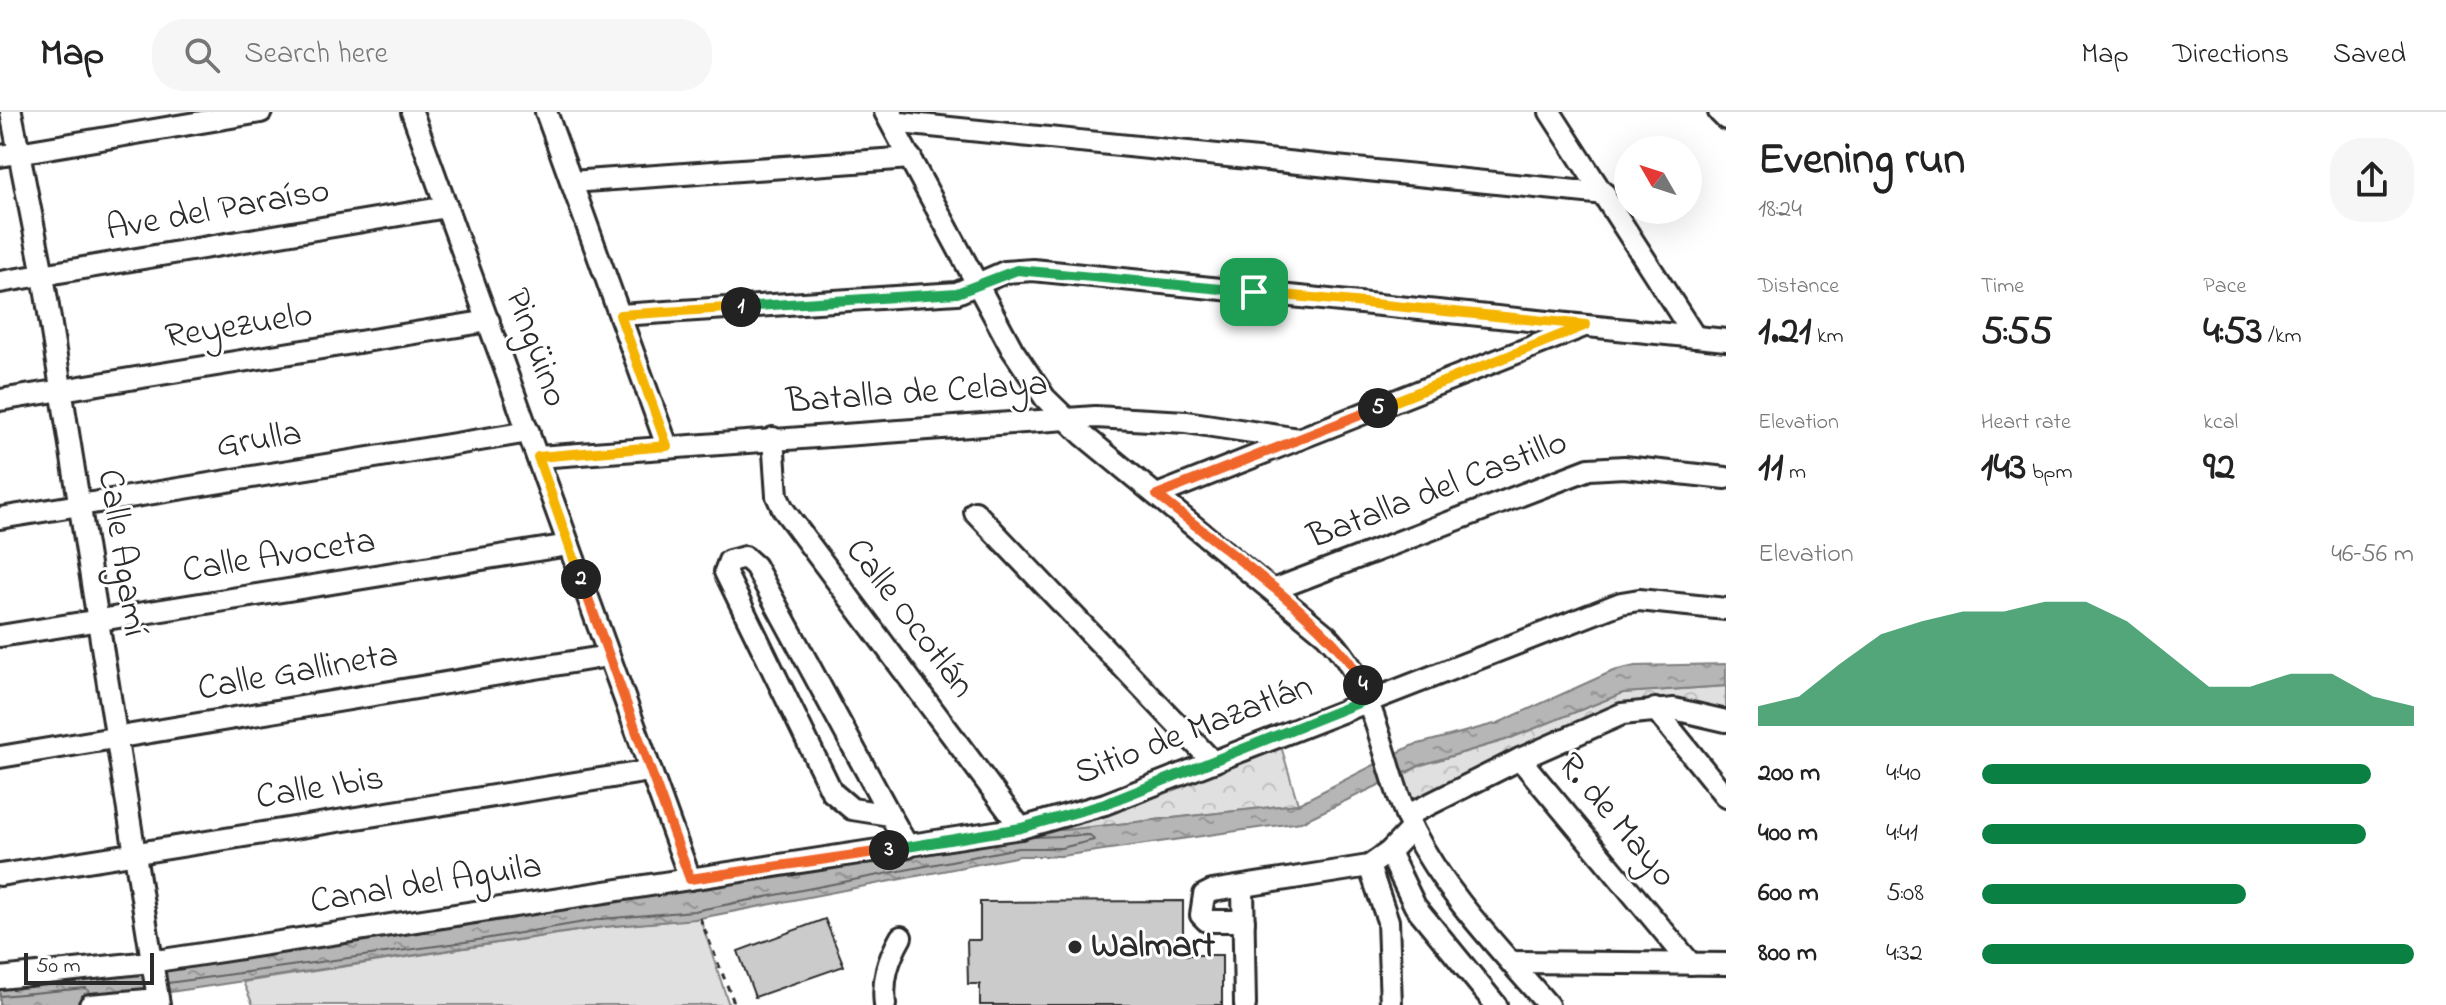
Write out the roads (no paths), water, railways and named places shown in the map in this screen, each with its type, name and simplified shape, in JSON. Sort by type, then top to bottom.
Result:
[{"type":"street","name":"Calle Agamí","points":[[11,112],[43,275],[158,999]]},
{"type":"street","points":[[0,156],[261,112]]},
{"type":"street","name":"Pingüino","points":[[412,112],[690,879]]},
{"type":"street","points":[[546,112],[667,446]]},
{"type":"street","points":[[1550,112],[1695,337]]},
{"type":"street","points":[[1719,112],[1726,119]]},
{"type":"street","points":[[889,115],[1605,194]]},
{"type":"street","points":[[889,115],[1030,378],[1063,418],[1273,590],[1341,650],[1368,699],[1392,782],[1409,822],[1450,890],[1548,1005]]},
{"type":"street","points":[[571,182],[911,158]]},
{"type":"street","name":"Ave del Paraíso","points":[[0,282],[447,207]]},
{"type":"street","points":[[620,315],[957,293],[1005,272],[1033,270],[1726,340]]},
{"type":"street","name":"Reyezuelo","points":[[0,400],[489,321]]},
{"type":"street","points":[[1157,495],[1586,325]]},
{"type":"street","name":"Batalla de Celaya","points":[[538,457],[1063,418],[1139,418],[1299,439]]},
{"type":"street","name":"Grulla","points":[[0,518],[529,432]]},
{"type":"street","name":"Calle Ocotlán","points":[[773,438],[777,496],[783,509],[1021,828]]},
{"type":"street","name":"Batalla del Castillo","points":[[1273,590],[1581,471],[1624,467],[1726,478]]},
{"type":"street","points":[[975,512],[1213,762]]},
{"type":"street","name":"Calle Avoceta","points":[[0,636],[569,545]]},
{"type":"street","points":[[890,815],[861,812],[837,799],[725,572],[729,561],[738,556],[755,566],[908,847]]},
{"type":"street","name":"Sitio de Mazatlán","points":[[861,855],[1021,828],[1105,804],[1621,603],[1639,600],[1726,609]]},
{"type":"street","name":"Calle Gallineta","points":[[0,757],[608,656]]},
{"type":"street","points":[[783,691],[817,679]]},
{"type":"street","points":[[1244,921],[1211,922],[1201,915],[1202,901],[1207,893],[1369,866],[1389,852],[1409,822],[1520,759],[1622,714],[1655,709],[1694,712],[1726,721]]},
{"type":"street","points":[[1655,709],[1726,797]]},
{"type":"street","name":"R. de Mayo","points":[[1520,759],[1691,964]]},
{"type":"street","name":"Calle Ibis","points":[[0,875],[650,771]]},
{"type":"street","points":[[1389,852],[1415,906],[1496,1005]]},
{"type":"street","name":"Canal del Aguila","points":[[0,978],[151,967],[690,879],[861,855]]},
{"type":"street","points":[[1369,866],[1388,921],[1391,1005]]},
{"type":"street","points":[[1243,888],[1245,1005]]},
{"type":"street","points":[[885,1005],[886,971],[901,937]]},
{"type":"street","points":[[1511,962],[1726,964]]},
{"type":"street","points":[[90,1005],[158,999]]},
{"type":"water","points":[[1726,664],[1726,686],[1623,693],[1505,740],[1421,765],[1301,822],[1061,856],[1020,856],[695,919],[603,927],[84,1005],[0,1005],[0,978],[1021,828],[1064,830],[1298,804],[1411,746],[1498,723],[1613,671],[1635,666]]},
{"type":"place","name":"Walmart","points":[[1075,947]]}]
